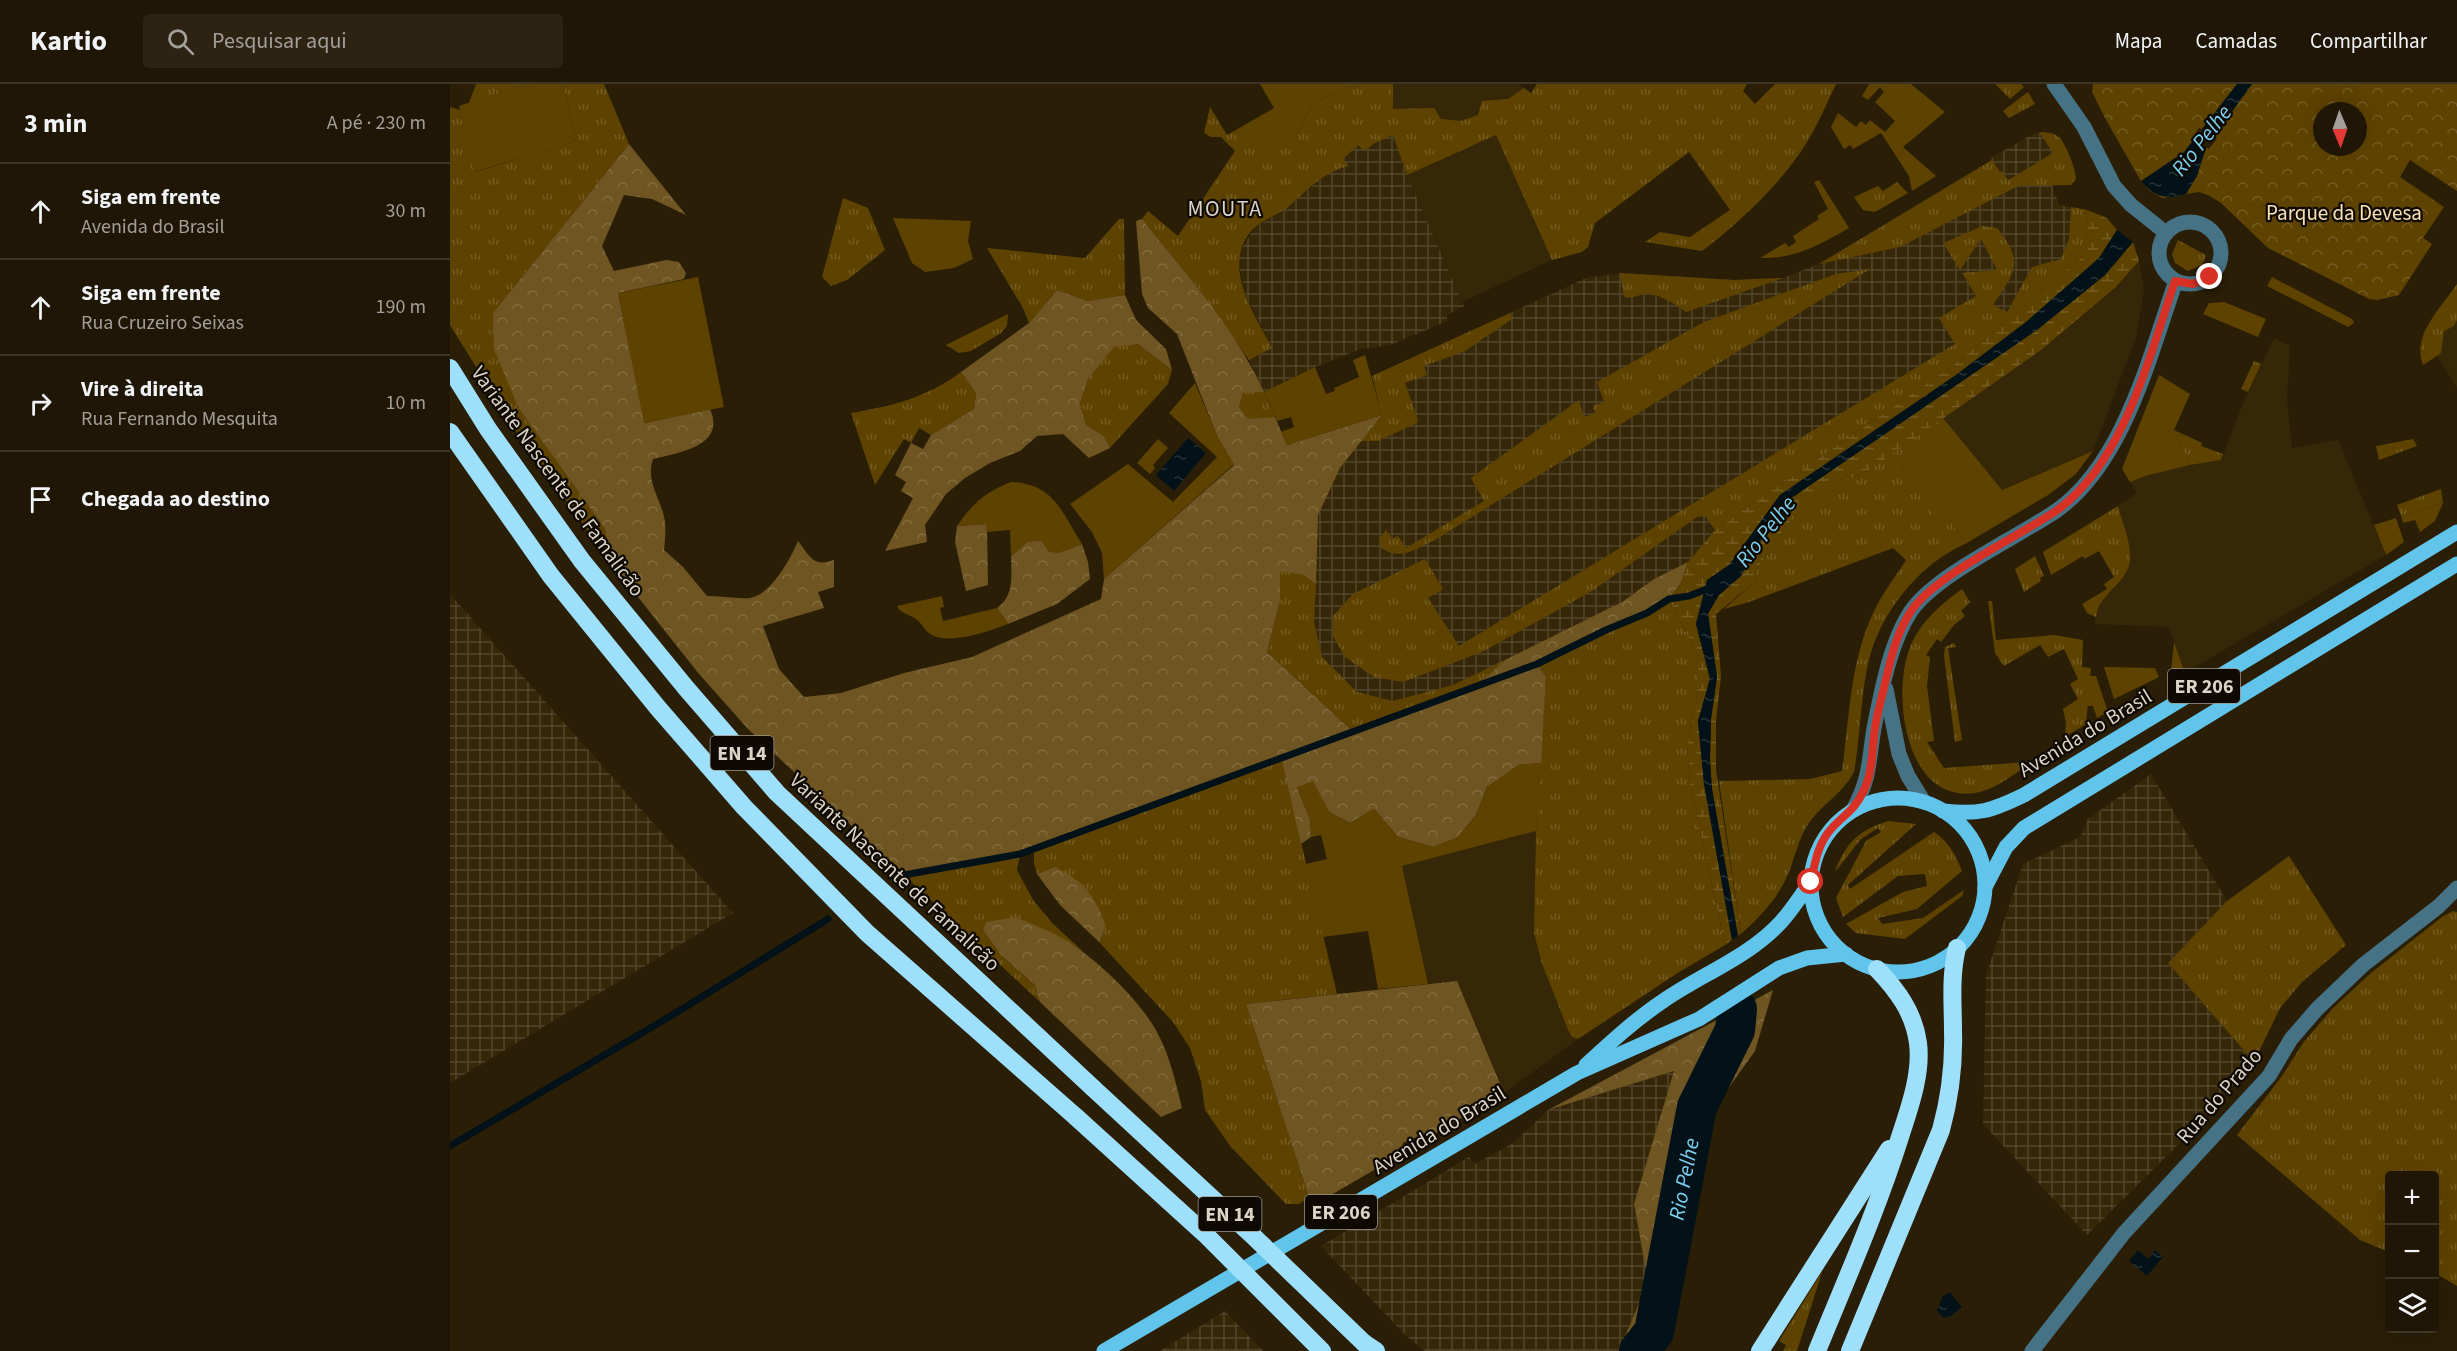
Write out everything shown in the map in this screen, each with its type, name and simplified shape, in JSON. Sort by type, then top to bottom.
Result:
[{"type":"highway","name":"Variante Nascente de Famalicão","points":[[450,368],[488,429],[582,561],[686,688],[777,793],[1371,1348]]},
{"type":"highway","name":"EN 14","points":[[450,432],[551,576],[658,708],[744,807],[867,933],[1076,1117],[1204,1234],[1322,1351]]},
{"type":"highway","points":[[1850,1351],[1944,1121],[1953,1069],[1951,992],[1952,970],[1957,948]]},
{"type":"highway","points":[[1817,1351],[1869,1224],[1905,1122],[1917,1069],[1918,1047],[1914,1023],[1905,1003],[1877,969]]},
{"type":"highway","points":[[1763,1347],[1905,1122]]},
{"type":"main road","name":"Avenida do Brasil","points":[[1943,810],[1970,814],[1996,809],[2024,795],[2457,532]]},
{"type":"main road","name":"Avenida do Brasil","points":[[1985,887],[2006,847],[2024,828],[2457,564]]},
{"type":"main road","name":"Avenida do Brasil","points":[[1906,798],[1943,810],[1958,821],[1974,843],[1984,869],[1985,887],[1981,909],[1972,930],[1957,948],[1940,961],[1920,969],[1898,972],[1877,969],[1846,954],[1830,940],[1819,922],[1812,903],[1811,882],[1816,853],[1831,829],[1853,810],[1870,802],[1887,799],[1906,798]]},
{"type":"main road","name":"Avenida do Brasil","points":[[1577,1073],[1623,1031],[1664,1001],[1760,941],[1781,922],[1811,882]]},
{"type":"main road","name":"Avenida do Brasil","points":[[1104,1351],[1577,1073],[1699,1018],[1779,968],[1807,958],[1846,954]]},
{"type":"street","points":[[2054,84],[2084,127],[2114,186],[2131,205],[2166,233]]},
{"type":"street","points":[[2181,223],[2199,223],[2215,234],[2221,250],[2217,269],[2210,277],[2193,284],[2175,281],[2160,265],[2158,254],[2160,242],[2166,233],[2181,223]]},
{"type":"street","points":[[1853,810],[1865,788],[1875,724],[1899,631],[1912,610],[1930,590],[2057,510],[2084,487],[2107,456],[2122,430],[2175,281]]},
{"type":"street","points":[[1885,684],[1899,754],[1908,776],[1924,802]]},
{"type":"street","name":"Rua do Prado","points":[[2032,1351],[2124,1233],[2270,1076],[2291,1039],[2317,1009],[2363,965],[2439,906],[2457,888]]},
{"type":"shaded area","points":[[1376,84],[1519,84],[1531,94],[1496,135],[1552,260],[1462,302],[1407,175]]},
{"type":"shaded area","points":[[1386,112],[1407,175],[1464,306],[1446,316],[1448,321],[1390,345],[1361,349],[1315,367],[1264,392],[1249,360],[1272,348],[1246,296],[1238,263],[1240,251],[1255,227],[1281,212],[1333,169],[1334,160]]},
{"type":"shaded area","points":[[2035,133],[2052,133],[2060,138],[2075,172],[2076,179],[2071,185],[2052,185],[2059,205],[2087,210],[2088,252],[1955,364],[1715,530],[1688,562],[1654,579],[1622,602],[1478,685],[1352,731],[1280,601],[1280,508],[1382,415],[1372,376],[1586,278],[1620,273],[1734,280],[1783,278],[1819,264],[1992,160],[1991,158]]},
{"type":"shaded area","points":[[2139,261],[2144,290],[2136,337],[2093,451],[2002,490],[1942,417],[2041,350],[2116,287]]},
{"type":"shaded area","points":[[2457,284],[2457,388],[2437,356],[2423,365],[2419,349],[2424,331]]},
{"type":"shaded area","points":[[2274,338],[2290,346],[2287,398],[2292,448],[2338,440],[2386,555],[2185,673],[2169,627],[2095,624],[2096,612],[2102,601],[2126,573],[2130,561],[2118,506],[2137,493],[2130,482],[2172,468],[2221,460],[2244,401]]},
{"type":"shaded area","points":[[450,594],[733,913],[450,1083]]},
{"type":"shaded area","points":[[2151,774],[2227,901],[2168,963],[2254,1062],[2183,1140],[2087,1235],[1983,1124],[1986,975],[2023,864],[2080,837],[2088,819]]},
{"type":"shaded area","points":[[1536,831],[1534,933],[1542,964],[1569,1032],[1572,1037],[1578,1039],[1504,1093],[1457,981],[1428,984],[1402,866]]},
{"type":"shaded area","points":[[1675,1071],[1634,1204],[1648,1282],[1619,1351],[1425,1351],[1406,1336],[1321,1246],[1469,1157],[1475,1164],[1513,1143],[1548,1110]]},
{"type":"shaded area","points":[[1225,1311],[1263,1351],[1160,1351]]},
{"type":"green space","points":[[476,84],[529,84],[469,103]]},
{"type":"green space","points":[[529,84],[563,84],[576,141],[474,172],[459,106]]},
{"type":"green space","points":[[563,84],[604,84],[629,144],[493,313],[519,409],[605,529],[611,563],[514,428],[450,325],[450,107],[460,110],[475,172],[576,141]]},
{"type":"green space","points":[[1260,84],[1357,84],[1314,102],[1296,135],[1272,146],[1256,143],[1234,131],[1274,108]]},
{"type":"green space","points":[[1357,84],[1393,84],[1393,109],[1434,108],[1441,119],[1461,121],[1478,115],[1482,101],[1508,99],[1524,88],[1531,93],[1537,84],[1747,84],[1743,91],[1755,104],[1775,84],[1836,84],[1811,135],[1786,172],[1745,215],[1702,251],[1645,242],[1660,232],[1690,237],[1730,210],[1689,152],[1595,223],[1588,247],[1582,252],[1552,260],[1496,135],[1407,175],[1393,135],[1364,151],[1358,145],[1343,159],[1349,166],[1324,177],[1288,207],[1257,226],[1244,243],[1240,258],[1243,289],[1272,348],[1249,360],[1198,288],[1142,219],[1148,211],[1178,236],[1235,151],[1221,137],[1211,137],[1204,133],[1210,107],[1227,135],[1234,131],[1256,143],[1296,135],[1314,102]]},
{"type":"green space","points":[[1869,84],[1911,84],[1945,112],[1903,147],[1936,176],[1912,191],[1909,176],[1881,133],[1853,149],[1850,145],[1844,149],[1831,127],[1838,113],[1856,127],[1861,121],[1866,125],[1870,120],[1885,132],[1895,121],[1875,102],[1884,92],[1880,87],[1868,100],[1862,96]]},
{"type":"green space","points":[[1995,84],[2021,84],[2024,87],[2010,99]]},
{"type":"green space","name":"Parque da Devesa","points":[[2093,84],[2457,84],[2457,191],[2410,160],[2400,177],[2444,207],[2423,238],[2432,244],[2399,295],[2378,300],[2369,299],[2268,248],[2221,203],[2208,195],[2199,192],[2162,198],[2149,190],[2141,181],[2092,92]]},
{"type":"green space","points":[[2028,92],[2035,104],[2009,118],[2003,111]]},
{"type":"green space","points":[[2040,133],[2058,136],[2065,147],[2076,179],[2071,185],[2018,186],[1900,247],[1819,264],[1992,160],[2008,180],[2012,178],[2053,153]]},
{"type":"green space","points":[[629,144],[686,215],[652,199],[624,195],[602,246],[614,271],[666,260],[679,262],[686,273],[684,279],[618,293],[645,423],[710,409],[713,422],[712,432],[697,446],[653,459],[652,483],[665,522],[664,550],[683,567],[707,596],[734,598],[750,598],[758,595],[773,583],[798,541],[812,559],[821,562],[834,560],[834,587],[818,592],[824,608],[763,626],[779,669],[804,697],[841,693],[904,673],[972,657],[1101,599],[1104,579],[1234,465],[1217,436],[1177,334],[1148,308],[1142,294],[1136,221],[1142,219],[1209,302],[1252,368],[1264,392],[1243,393],[1239,407],[1248,419],[1275,417],[1287,445],[1382,415],[1340,468],[1318,515],[1316,584],[1304,575],[1280,571],[1280,601],[1267,652],[1352,731],[1478,685],[1505,660],[1622,602],[1654,579],[1688,562],[1681,583],[1669,599],[1647,613],[1606,630],[1537,664],[1546,677],[1541,763],[1519,765],[1487,787],[1476,815],[1457,838],[1433,847],[1398,837],[1374,809],[1350,823],[1329,812],[1297,787],[1310,819],[1311,837],[1301,844],[1281,757],[1020,854],[904,875],[748,729],[699,674],[611,563],[605,529],[519,409],[494,349],[493,313]]},
{"type":"green space","points":[[1819,180],[1849,228],[1796,253],[1760,258],[1785,243],[1789,247],[1796,242],[1793,236],[1819,219],[1817,216],[1828,209],[1814,182]]},
{"type":"green space","points":[[1897,182],[1908,193],[1875,212],[1863,210],[1854,197],[1878,186],[1883,191]]},
{"type":"green space","points":[[843,198],[868,208],[885,250],[847,280],[831,286],[822,277]]},
{"type":"green space","points":[[2071,207],[2087,210],[2088,252],[1955,364],[1715,530],[1705,516],[1697,517],[1592,591],[1482,652],[1403,682],[1374,677],[1345,657],[1333,636],[1333,616],[1353,594],[1425,559],[1443,589],[1428,598],[1459,646],[1955,344],[1939,318],[1976,296],[1962,273],[1997,270],[1981,239],[1960,270],[1943,243],[1983,226],[1997,228],[2006,240],[2014,259],[2014,267],[2007,284],[1993,305],[2007,312],[2032,267],[2061,259],[2069,239]]},
{"type":"green space","points":[[2087,210],[2107,218],[2117,230],[2099,258],[2026,322],[1956,375],[1780,495],[1729,565],[1707,580],[1696,624],[1710,678],[1698,721],[1704,784],[1732,940],[1725,945],[1690,783],[1687,744],[1698,691],[1698,656],[1669,599],[1681,583],[1688,562],[1715,530],[1955,364],[2088,252]]},
{"type":"green space","points":[[893,218],[971,221],[968,241],[973,259],[954,268],[925,272],[912,263]]},
{"type":"green space","points":[[1119,219],[1124,219],[1125,295],[1088,301],[1057,290],[1029,323],[1023,308],[987,248],[1085,258]]},
{"type":"green space","points":[[2178,240],[2206,256],[2202,265],[2188,271],[2175,263],[2172,254]]},
{"type":"green space","points":[[2133,242],[2139,261],[2116,287],[2041,350],[1872,468],[1819,494],[1787,525],[1757,569],[1755,582],[1716,614],[1721,676],[1716,720],[1716,770],[1741,934],[1738,936],[1712,789],[1711,719],[1717,677],[1708,614],[1719,595],[1741,576],[1754,551],[1787,501],[2037,330],[2105,275]]},
{"type":"green space","points":[[1870,269],[1435,540],[1402,554],[1388,552],[1381,548],[1379,539],[1386,530],[1392,539],[1398,536],[1406,548],[1484,501],[1471,478],[1579,400],[1584,417],[1595,413],[1593,406],[1604,402],[1597,382],[1704,322],[1836,274]]},
{"type":"green space","points":[[1620,273],[1734,280],[1783,278],[1686,312],[1654,295],[1624,297]]},
{"type":"green space","points":[[698,277],[724,407],[644,423],[618,293]]},
{"type":"green space","points":[[2272,277],[2352,319],[2354,323],[2348,327],[2267,286]]},
{"type":"green space","points":[[2457,284],[2457,320],[2454,326],[2444,331],[2441,353],[2423,365],[2421,343],[2425,332],[2436,312]]},
{"type":"green space","points":[[1057,290],[1088,301],[1125,295],[1136,320],[1166,349],[1172,370],[1138,344],[1114,347],[1088,379],[1080,404],[1086,425],[1104,436],[1110,448],[1089,458],[1063,434],[1037,436],[1020,451],[990,463],[965,478],[946,494],[925,525],[927,542],[885,551],[913,498],[901,491],[906,482],[895,475],[911,443],[923,449],[931,435],[974,409],[976,393],[961,372],[1029,323]]},
{"type":"green space","points":[[2224,302],[2266,319],[2258,337],[2203,314],[2209,303]]},
{"type":"green space","points":[[1510,313],[1512,319],[1465,351],[1424,366],[1427,375],[1405,383],[1418,420],[1417,423],[1378,441],[1361,441],[1382,415],[1372,376]]},
{"type":"green space","points":[[1008,314],[1007,326],[1001,333],[971,351],[959,353],[946,345]]},
{"type":"green space","points":[[1138,344],[1172,370],[1168,384],[1110,448],[1104,436],[1086,425],[1080,404],[1088,379],[1114,346]]},
{"type":"green space","points":[[1365,355],[1382,415],[1287,445],[1281,432],[1294,427],[1291,417],[1277,421],[1264,392],[1315,367],[1326,394],[1335,391],[1334,388],[1359,377],[1353,360]]},
{"type":"green space","points":[[2254,361],[2261,364],[2248,392],[2241,389]]},
{"type":"green space","points":[[961,372],[976,393],[974,409],[931,435],[919,428],[911,443],[904,439],[875,485],[851,413],[922,395]]},
{"type":"green space","points":[[2159,375],[2190,394],[2174,430],[2190,465],[2130,482],[2122,469]]},
{"type":"green space","points":[[1195,383],[1217,436],[1234,464],[1104,579],[1102,553],[1092,532],[1070,504],[1128,464],[1173,502],[1217,457],[1169,413]]},
{"type":"green space","points":[[1243,392],[1264,392],[1275,417],[1248,420],[1239,407]]},
{"type":"green space","points":[[1942,417],[1953,430],[1901,468],[1947,514],[1965,544],[1934,562],[1921,574],[1908,587],[1887,617],[1868,662],[1854,772],[1845,786],[1811,820],[1780,890],[1763,913],[1741,934],[1719,781],[1810,779],[1842,771],[1854,675],[1863,638],[1886,589],[1906,560],[1893,548],[1749,602],[1724,609],[1755,582],[1757,569],[1787,525],[1819,494],[1872,468]]},
{"type":"green space","points":[[1953,430],[2002,490],[2093,451],[2076,474],[2048,495],[1965,544],[1947,514],[1936,518],[1901,467]]},
{"type":"green space","points":[[2174,430],[2202,443],[2201,446],[2223,454],[2221,460],[2190,465]]},
{"type":"green space","points":[[1158,439],[1168,448],[1153,465],[1155,468],[1150,474],[1137,463]]},
{"type":"green space","points":[[2413,439],[2417,446],[2379,460],[2376,446]]},
{"type":"green space","points":[[1011,482],[1026,484],[1047,494],[1062,510],[1082,544],[1058,553],[1049,552],[1041,540],[1027,542],[1011,556],[1010,530],[987,532],[986,524],[957,526],[980,499]]},
{"type":"green space","points":[[2441,489],[2443,503],[2401,516],[2397,505]]},
{"type":"green space","points":[[2443,503],[2435,521],[2420,532],[2415,520],[2403,523],[2401,516]]},
{"type":"green space","points":[[2118,506],[2128,540],[2130,561],[2124,576],[2102,602],[2096,617],[2087,613],[2082,604],[2107,589],[2104,584],[2114,577],[2099,551],[2084,559],[2083,556],[2051,575],[2043,552]]},
{"type":"green space","points":[[2396,518],[2404,542],[2386,555],[2374,525]]},
{"type":"green space","points":[[987,524],[988,585],[966,591],[955,542],[957,526]]},
{"type":"green space","points":[[1041,540],[1058,553],[1082,544],[1088,562],[1090,579],[1057,604],[1008,624],[997,608],[1003,603],[1009,591],[1011,556],[1027,542]]},
{"type":"green space","points":[[2035,556],[2044,576],[2040,578],[2041,581],[2024,592],[2015,569]]},
{"type":"green space","points":[[1280,570],[1304,575],[1316,584],[1314,622],[1322,657],[1357,692],[1393,701],[1453,685],[1505,660],[1478,685],[1352,731],[1267,652],[1280,601]]},
{"type":"green space","points":[[1962,589],[1970,602],[1961,611],[1965,616],[1954,625],[1941,642],[1937,639],[1926,655],[1930,657],[1927,686],[1934,741],[1927,742],[1944,768],[2027,762],[2028,765],[1996,785],[1975,793],[1952,792],[1933,782],[1919,765],[1904,719],[1902,694],[1909,650],[1918,632],[1931,616]]},
{"type":"green space","points":[[942,596],[944,607],[940,608],[943,621],[997,608],[1008,624],[970,636],[940,638],[930,634],[918,621],[897,606]]},
{"type":"green space","points":[[1669,599],[1698,656],[1698,691],[1687,744],[1690,783],[1725,945],[1676,974],[1578,1039],[1572,1037],[1569,1032],[1542,964],[1534,933],[1536,831],[1546,677],[1537,664],[1606,630],[1647,613]]},
{"type":"green space","points":[[1988,601],[1992,601],[1996,640],[2054,635],[2083,640],[2082,667],[2091,668],[2086,724],[2065,737],[2066,723],[2063,709],[2078,699],[2070,684],[2078,679],[2064,649],[2048,657],[2040,645],[2004,666],[1995,653]]},
{"type":"green space","points":[[2174,642],[2185,673],[2170,681]]},
{"type":"green space","points":[[1954,643],[1956,647],[1948,648],[1962,740],[1955,742],[1944,656],[1945,647]]},
{"type":"green space","points":[[2104,667],[2155,668],[2159,677],[2114,699]]},
{"type":"green space","points":[[2090,676],[2096,676],[2108,712],[2097,718],[2093,706],[2086,706]]},
{"type":"green space","points":[[1281,757],[1337,994],[1246,1004],[1312,1206],[1308,1205],[1305,1200],[1299,1204],[1286,1204],[1231,1147],[1205,1110],[1201,1081],[1190,1048],[1173,1022],[1099,942],[1106,926],[1055,867],[1037,874],[1034,863],[1034,847]]},
{"type":"green space","points":[[1541,763],[1536,831],[1402,866],[1428,984],[1378,989],[1368,931],[1323,937],[1306,864],[1327,859],[1321,835],[1311,837],[1310,819],[1297,787],[1313,781],[1329,812],[1350,823],[1374,809],[1398,837],[1433,847],[1457,838],[1476,815],[1487,787],[1519,765]]},
{"type":"green space","points":[[1888,821],[1916,824],[1848,885],[1850,889],[1934,832],[1951,849],[1962,871],[1917,909],[1878,918],[1882,924],[1923,918],[1964,890],[1962,896],[1905,939],[1856,933],[1846,924],[1903,892],[1927,886],[1925,874],[1898,876],[1843,917],[1836,898],[1866,841],[1881,832],[1878,828],[1861,839],[1835,872],[1849,845],[1869,829]]},
{"type":"green space","points":[[1020,854],[1017,870],[1033,900],[1053,924],[1084,952],[1060,937],[986,923],[983,930],[1001,955],[1035,985],[1040,1002],[904,875]]},
{"type":"green space","points":[[2289,856],[2346,945],[2302,982],[2280,1008],[2254,1062],[2168,963],[2227,901]]},
{"type":"green space","points":[[1055,867],[1081,884],[1097,906],[1106,926],[1099,942],[1060,905],[1037,874]]},
{"type":"green space","points":[[2453,911],[2457,912],[2457,1286],[2439,1275],[2439,1171],[2385,1171],[2385,1250],[2360,1240],[2237,1135],[2282,1076],[2303,1043],[2332,1009],[2371,973],[2442,917]]},
{"type":"green space","points":[[1016,917],[1057,935],[1075,946],[1129,994],[1151,1021],[1158,1034],[1172,1070],[1182,1108],[1161,1117],[1040,1002],[1035,985],[1001,955],[983,930],[986,922]]},
{"type":"green space","points":[[1457,981],[1504,1093],[1426,1139],[1414,1138],[1403,1143],[1400,1155],[1312,1206],[1246,1004]]},
{"type":"green space","points":[[1773,990],[1755,1051],[1715,1107],[1692,1182],[1674,1286],[1662,1328],[1648,1351],[1619,1351],[1648,1282],[1634,1204],[1674,1071],[1548,1110]]},
{"type":"green space","points":[[1822,1272],[1797,1351],[1783,1351],[1786,1345],[1779,1341]]},
{"type":"water","points":[[2237,84],[2252,84],[2206,148],[2197,176],[2186,194],[2166,197],[2151,191],[2141,181],[2184,152]]},
{"type":"water","points":[[2117,230],[2133,242],[2105,275],[2037,330],[1787,501],[1754,551],[1741,576],[1719,595],[1708,613],[1717,677],[1711,719],[1712,789],[1738,936],[1732,940],[1704,784],[1698,721],[1710,679],[1696,624],[1707,580],[1729,565],[1780,495],[1956,375],[2026,322],[2099,258]]},
{"type":"water","points":[[1188,438],[1206,453],[1174,491],[1156,475]]},
{"type":"water","points":[[2138,1250],[2148,1259],[2155,1250],[2163,1257],[2147,1276],[2129,1261]]},
{"type":"water","points":[[1950,1292],[1962,1307],[1951,1316],[1944,1318],[1937,1311],[1943,1296]]},
{"type":"pier","points":[[2199,128],[2217,138],[2209,149],[2191,140]]},
{"type":"waterway","points":[[904,875],[1020,854],[1537,664],[1606,630],[1647,613],[1669,599],[1689,596],[1712,587]]},
{"type":"waterway","points":[[450,1146],[674,1014],[828,919]]},
{"type":"waterway","name":"Rio Pelhe","points":[[1639,1351],[1654,1332],[1697,1107],[1735,1030],[1737,1009]]},
{"type":"district","name":"MOUTA","points":[[1225,208]]},
{"type":"route","points":[[1811,882],[1816,853],[1831,829],[1853,810],[1865,788],[1875,724],[1891,656],[1899,631],[1912,610],[1930,590],[2057,510],[2084,487],[2107,456],[2122,430],[2175,281],[2193,284],[2210,277]]}]
